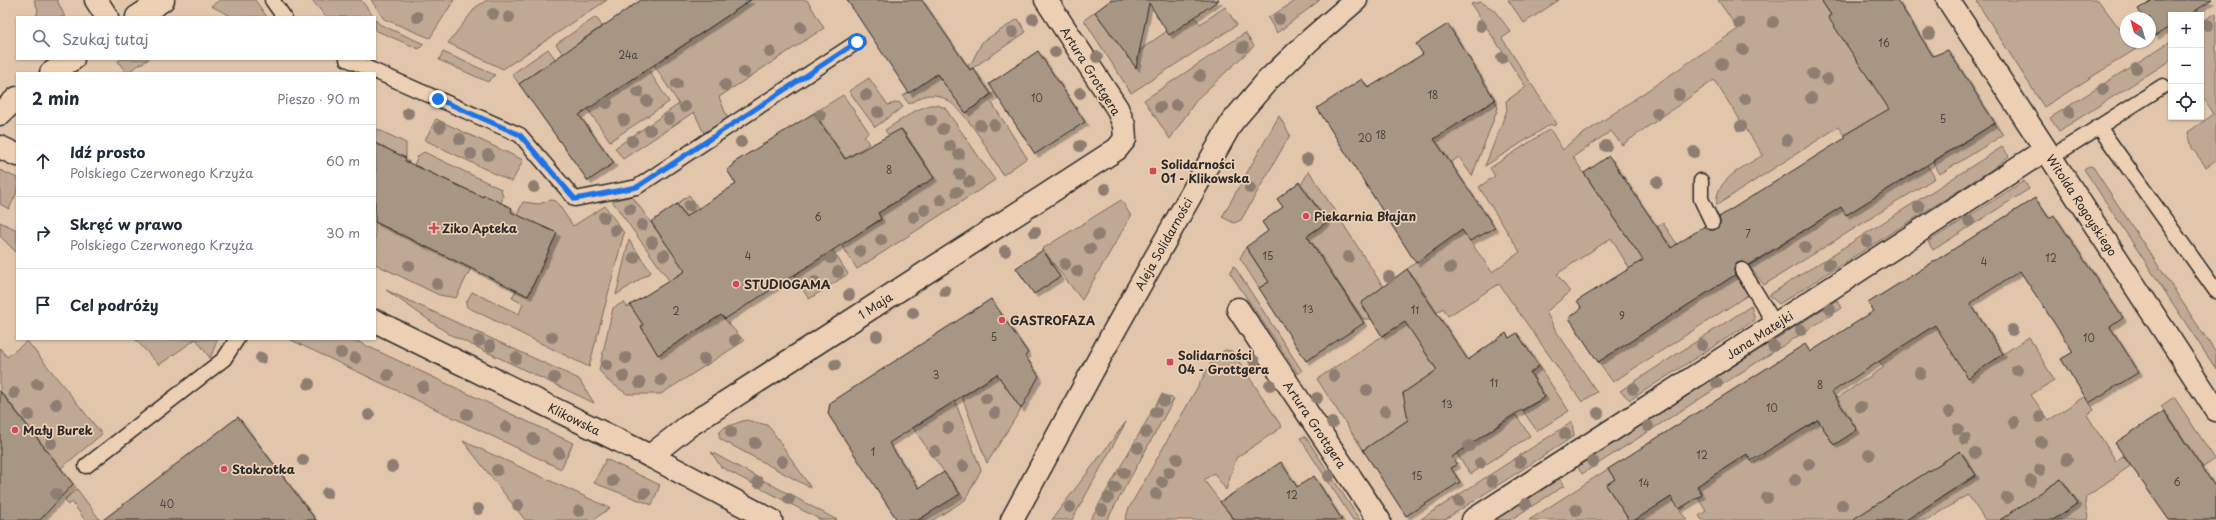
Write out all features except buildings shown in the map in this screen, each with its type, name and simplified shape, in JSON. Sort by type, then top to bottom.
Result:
[{"type":"street","points":[[96,0],[106,16]]},
{"type":"street","points":[[139,16],[163,0]]},
{"type":"street","name":"Artura Grottgera","points":[[1046,0],[1117,108],[1124,125],[1125,139],[1117,149],[1103,160]]},
{"type":"street","name":"Aleja Solidarności","points":[[1012,520],[1113,332],[1232,122],[1268,80],[1300,49],[1356,0]]},
{"type":"street","name":"Witolda Rogoyskiego","points":[[1948,0],[2216,410]]},
{"type":"street","points":[[53,72],[71,60]]},
{"type":"street","points":[[0,114],[16,99]]},
{"type":"street","points":[[0,147],[16,154]]},
{"type":"street","name":"Jana Matejki","points":[[1473,520],[1775,324],[2048,154]]},
{"type":"street","name":"1 Maja","points":[[650,456],[687,427],[1103,160]]},
{"type":"street","name":"Artura Grottgera","points":[[1238,309],[1379,520]]},
{"type":"street","name":"Klikowska","points":[[376,321],[650,456],[771,520]]},
{"type":"lane","points":[[272,0],[283,16]]},
{"type":"lane","points":[[349,60],[520,135],[575,199],[637,187],[857,42]]},
{"type":"lane","points":[[2048,154],[2099,127],[2163,86]]},
{"type":"lane","points":[[2099,127],[2216,291]]},
{"type":"lane","points":[[1701,181],[1701,200],[1712,222]]},
{"type":"lane","points":[[1742,270],[1775,324]]},
{"type":"lane","points":[[86,466],[224,359],[236,340]]},
{"type":"shaded area","points":[[34,0],[57,0],[65,16],[36,16],[38,10]]},
{"type":"shaded area","points":[[220,0],[255,0],[266,16],[231,16],[211,6]]},
{"type":"shaded area","points":[[312,0],[361,0],[373,16],[325,16]]},
{"type":"shaded area","points":[[371,0],[454,0],[430,38],[384,19]]},
{"type":"shaded area","points":[[487,0],[607,0],[503,69],[448,43],[476,7]]},
{"type":"shaded area","points":[[751,0],[807,0],[824,28],[719,97],[728,119],[704,133],[694,112],[623,159],[615,148],[679,104],[654,65]]},
{"type":"shaded area","points":[[1297,0],[1320,0],[1277,33],[1268,18]]},
{"type":"shaded area","points":[[1508,0],[1559,0],[1524,23]]},
{"type":"shaded area","points":[[1718,0],[1821,0],[1831,15],[1828,17],[1912,88],[1864,137],[1858,127],[1844,135],[1838,127],[1717,205],[1717,196],[1725,181],[1740,169],[1763,155],[1714,80],[1622,145],[1611,131],[1573,157],[1632,244],[1663,223],[1677,244],[1634,276],[1611,238],[1557,274],[1570,292],[1546,312],[1555,329],[1597,392],[1582,402],[1499,284],[1448,316],[1443,308],[1436,313],[1407,269],[1462,230],[1492,272],[1520,252],[1479,187],[1495,176],[1490,168],[1550,129],[1563,150],[1570,143],[1738,29]]},
{"type":"shaded area","points":[[1979,0],[2098,0],[2120,29],[2120,48],[2136,49],[2044,107],[1977,2]]},
{"type":"shaded area","points":[[1481,2],[1494,10],[1511,32],[1502,38],[1557,124],[1553,126],[1551,124],[1485,166],[1507,110],[1506,101],[1526,87],[1471,4]]},
{"type":"shaded area","points":[[1225,7],[1237,25],[1131,93],[1084,20],[1095,12],[1113,36],[1128,49],[1127,58],[1138,60],[1140,50],[1167,31],[1195,17],[1200,24]]},
{"type":"shaded area","points":[[2216,13],[2216,160],[2206,167],[2192,148],[2188,132],[2214,114],[2204,99],[2204,20]]},
{"type":"shaded area","points":[[596,17],[602,26],[579,42],[612,93],[648,69],[669,102],[610,141],[587,108],[589,94],[556,44]]},
{"type":"shaded area","points":[[1018,19],[1026,32],[952,82],[962,96],[957,100],[966,113],[995,92],[999,98],[992,103],[1027,158],[1003,175],[972,125],[951,103],[940,96],[929,95],[919,98],[909,104],[903,96],[937,74],[942,81],[972,62],[982,42]]},
{"type":"shaded area","points":[[376,20],[379,24],[424,44],[419,49],[376,30]]},
{"type":"shaded area","points":[[1245,33],[1254,46],[1197,99],[1170,139],[1144,100]]},
{"type":"shaded area","points":[[2168,43],[2168,62],[2059,131],[2050,118]]},
{"type":"shaded area","points":[[548,49],[559,64],[551,83],[540,69],[519,84],[512,74]]},
{"type":"shaded area","points":[[443,52],[495,75],[488,82],[439,60]]},
{"type":"shaded area","points":[[147,60],[128,72],[125,72],[118,61]]},
{"type":"shaded area","points":[[869,78],[888,105],[899,102],[903,107],[875,127],[849,91]]},
{"type":"shaded area","points":[[843,95],[869,132],[864,136],[869,144],[844,160],[814,113]]},
{"type":"shaded area","points":[[1495,100],[1498,108],[1472,176],[1459,157],[1450,163],[1406,148],[1465,119]]},
{"type":"shaded area","points":[[929,105],[938,105],[945,108],[995,180],[857,269],[841,244],[881,220],[878,213],[934,178],[902,129],[889,136],[885,130],[915,111]]},
{"type":"shaded area","points":[[1279,116],[1290,135],[1241,220],[1234,223],[1222,217]]},
{"type":"shaded area","points":[[436,119],[523,160],[512,182],[425,140]]},
{"type":"shaded area","points":[[1995,123],[2003,135],[1940,174],[1933,162]]},
{"type":"shaded area","points":[[376,128],[406,143],[406,158],[379,145],[376,146]]},
{"type":"shaded area","points":[[2002,147],[2009,156],[1991,170],[1779,304],[1769,295]]},
{"type":"shaded area","points":[[424,152],[501,189],[503,197],[501,203],[484,195],[483,197],[414,165],[418,156]]},
{"type":"shaded area","points":[[1927,165],[1935,178],[1764,285],[1749,266],[1841,207],[1846,215]]},
{"type":"shaded area","points":[[2089,166],[2093,167],[2216,353],[2216,369],[2084,169]]},
{"type":"shaded area","points":[[0,170],[16,178],[16,194],[9,209],[0,204]]},
{"type":"shaded area","points":[[1309,171],[1395,305],[1371,319],[1363,319],[1330,271],[1323,275],[1311,256],[1259,288],[1240,258],[1246,247],[1266,278],[1306,237],[1327,222],[1301,185]]},
{"type":"shaded area","points":[[2024,181],[2029,189],[1933,250],[1928,242]]},
{"type":"shaded area","points":[[689,195],[716,234],[687,272],[671,283],[612,201],[632,196],[667,245],[693,227],[677,204]]},
{"type":"shaded area","points":[[551,200],[556,201],[573,226],[605,206],[624,233],[589,367],[467,307],[466,303],[472,292],[519,314],[523,304],[512,298],[516,290],[528,296],[557,233],[517,215],[523,202],[539,204]]},
{"type":"shaded area","points":[[1121,200],[1131,216],[1082,300],[1042,249]]},
{"type":"shaded area","points":[[0,222],[16,230],[16,252],[0,236]]},
{"type":"shaded area","points":[[376,222],[471,268],[456,298],[439,295],[376,264]]},
{"type":"shaded area","points":[[629,240],[651,272],[616,295]]},
{"type":"shaded area","points":[[832,249],[848,274],[809,299],[794,276]]},
{"type":"shaded area","points":[[1234,266],[1302,371],[1298,374],[1230,273]]},
{"type":"shaded area","points":[[1735,275],[1748,295],[1613,382],[1598,362]]},
{"type":"shaded area","points":[[386,290],[579,379],[594,403],[449,334]]},
{"type":"shaded area","points":[[1837,300],[1842,308],[1582,474],[1577,466]]},
{"type":"shaded area","points":[[624,302],[627,307],[631,305],[643,325],[641,327],[658,355],[721,315],[744,341],[661,394],[627,394],[607,380],[599,370],[613,308]]},
{"type":"shaded area","points":[[1751,306],[1755,320],[1630,400],[1620,391]]},
{"type":"shaded area","points":[[1405,321],[1437,370],[1402,394],[1415,415],[1363,450],[1317,379]]},
{"type":"shaded area","points":[[1935,325],[2003,354],[2029,337],[2054,380],[2031,395],[2049,420],[2085,396],[2094,410],[2087,415],[2116,461],[2123,456],[2130,466],[2086,497],[2085,504],[2088,517],[2087,520],[2053,520],[2078,503],[2061,479],[2000,520],[1985,520],[1968,495],[1928,520],[1702,520],[1699,516],[1706,511],[1698,498],[1702,494],[1697,486],[1747,454],[1753,463],[1765,455],[1759,446],[1793,424],[1799,432],[1818,420],[1834,445],[1856,430],[1836,399],[1884,367],[1879,361]],"holes":[[[1960,451],[1976,476],[1910,517],[1894,493]]]},
{"type":"shaded area","points":[[136,340],[195,340],[159,365]]},
{"type":"shaded area","points":[[197,340],[218,340],[210,358]]},
{"type":"shaded area","points":[[291,340],[354,340],[573,443],[561,469]]},
{"type":"shaded area","points":[[27,341],[102,434],[60,469],[0,391],[0,348],[7,357]]},
{"type":"shaded area","points":[[1225,350],[1232,351],[1282,427],[1236,458],[1226,490],[1214,473],[1204,480],[1234,520],[1125,520],[1129,508],[1214,358]]},
{"type":"shaded area","points":[[1539,366],[1569,411],[1537,431],[1523,411],[1545,397],[1530,373]]},
{"type":"shaded area","points":[[997,374],[1021,409],[987,463],[962,397]]},
{"type":"shaded area","points":[[1162,394],[1174,399],[1107,520],[1090,520]]},
{"type":"shaded area","points":[[2174,397],[2215,459],[2202,468],[2161,406]]},
{"type":"shaded area","points":[[955,401],[981,470],[965,500],[933,520],[918,520],[959,493],[913,428]]},
{"type":"shaded area","points":[[1466,413],[1481,437],[1516,415],[1530,436],[1471,474],[1453,449]]},
{"type":"shaded area","points":[[746,420],[767,425],[811,488],[720,439],[719,433],[725,427]]},
{"type":"shaded area","points":[[1126,422],[1072,520],[1052,520],[1056,514]]},
{"type":"shaded area","points":[[1572,422],[1574,436],[1444,520],[1421,519]]},
{"type":"shaded area","points":[[1305,436],[1360,520],[1353,520],[1300,438]]},
{"type":"shaded area","points":[[463,441],[610,508],[593,520],[525,520]]},
{"type":"shaded area","points":[[711,452],[837,520],[821,520],[721,467]]},
{"type":"shaded area","points":[[606,459],[660,485],[652,505],[594,483]]},
{"type":"shaded area","points":[[1608,469],[1615,479],[1606,485],[1629,520],[1529,520]]},
{"type":"shaded area","points":[[1559,478],[1564,486],[1510,520],[1493,520]]},
{"type":"shaded area","points":[[77,489],[100,520],[85,520],[72,502],[68,505],[65,499]]},
{"type":"shaded area","points":[[1676,494],[1685,507],[1680,511],[1687,520],[1635,520]]},
{"type":"place","name":"Solidarności 01 - Klikowska","points":[[1153,171]]},
{"type":"place","name":"Piekarnia Błajan","points":[[1306,216]]},
{"type":"place","name":"Ziko Apteka","points":[[434,228]]},
{"type":"place","name":"STUDIOGAMA","points":[[736,284]]},
{"type":"place","name":"GASTROFAZA","points":[[1002,320]]},
{"type":"place","name":"Solidarności 04 - Grottgera","points":[[1170,362]]},
{"type":"place","name":"Mały Burek","points":[[15,430]]},
{"type":"place","name":"Stokrotka","points":[[224,469]]},
{"type":"route","points":[[438,99],[520,135],[575,199],[592,197],[637,187],[857,42]]}]
